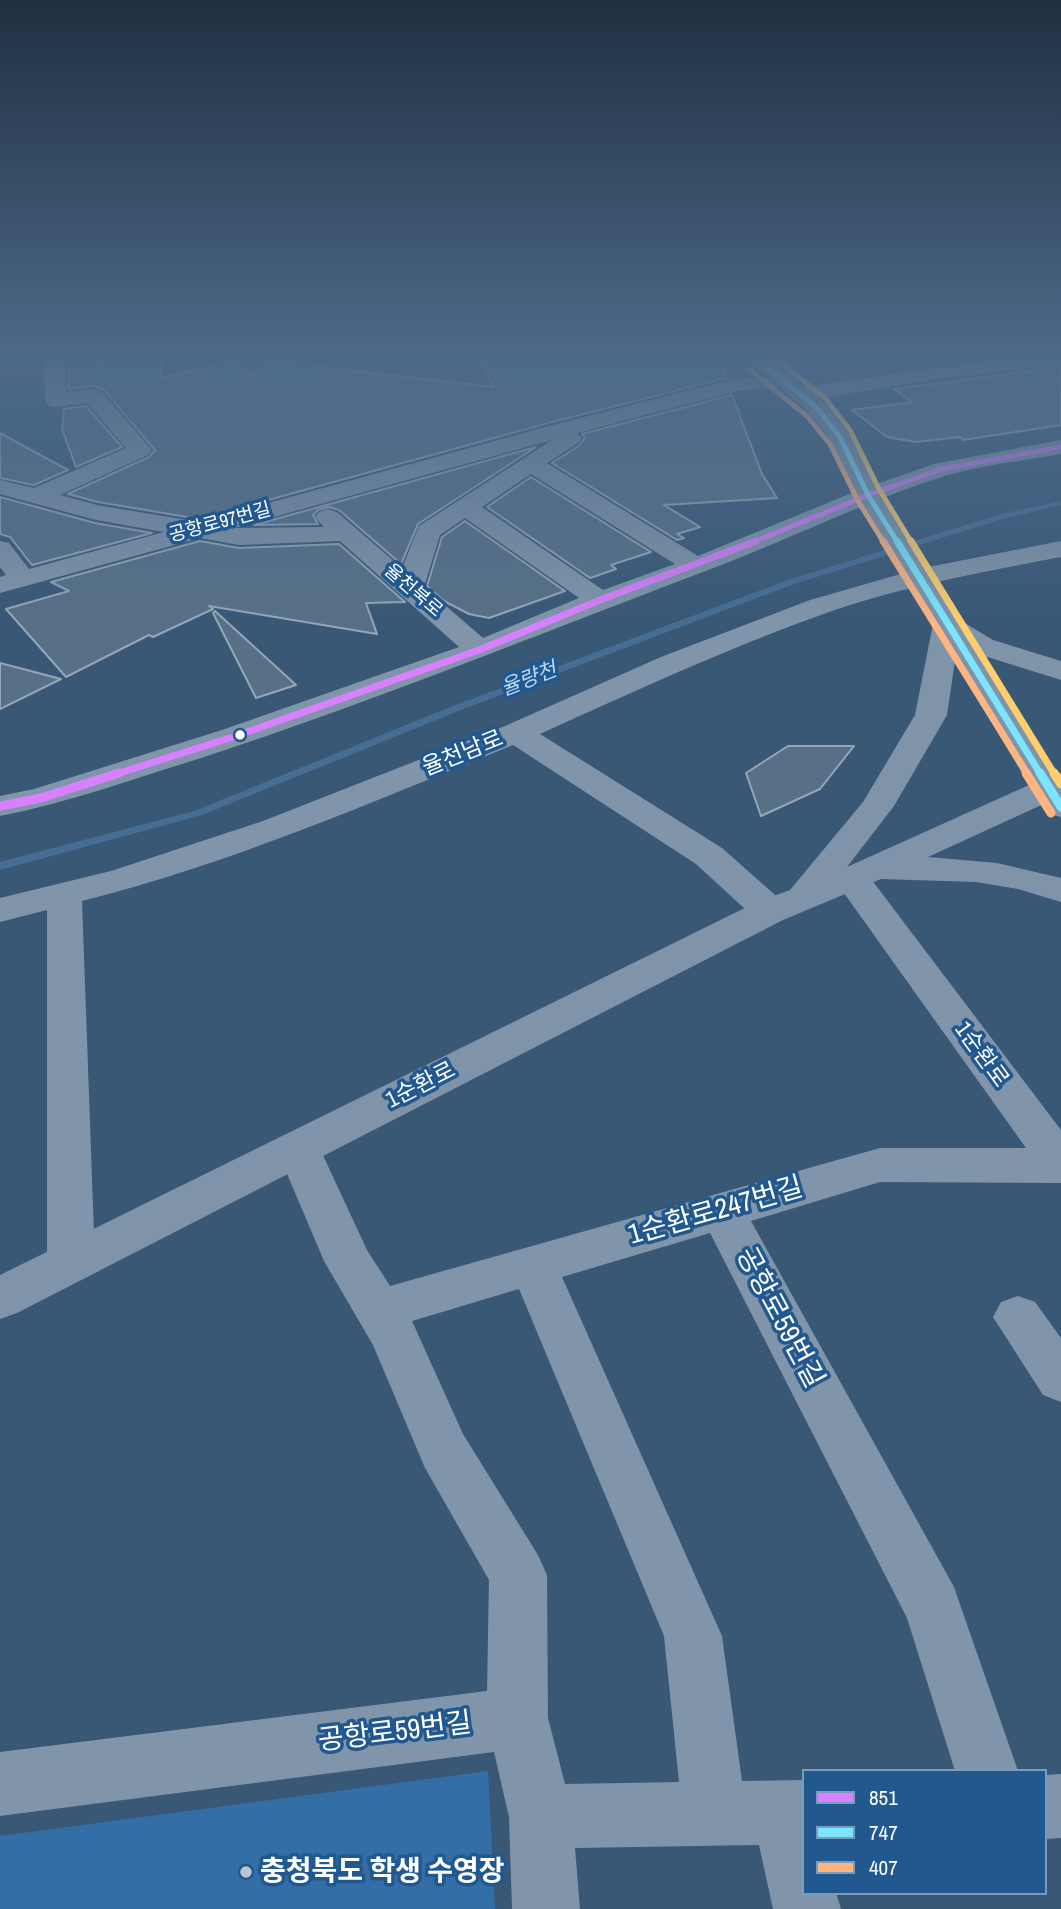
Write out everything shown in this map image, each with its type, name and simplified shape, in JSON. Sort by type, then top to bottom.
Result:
[{"type":"main road","points":[[845,448],[872,503],[1057,793]]},
{"type":"main road","points":[[947,624],[983,646],[1061,671]]},
{"type":"main road","points":[[787,905],[877,806],[931,715],[947,624]]},
{"type":"main road","name":"1순환로","points":[[0,1298],[787,905],[1057,793]]},
{"type":"main road","points":[[860,875],[952,867],[982,870],[1061,890]]},
{"type":"street","points":[[38,496],[140,450],[138,448]]},
{"type":"street","name":"공항로97번길","points":[[12,582],[495,448]]},
{"type":"street","points":[[410,587],[428,531],[556,448]]},
{"type":"street","points":[[0,806],[41,798],[233,737],[479,650],[600,600],[872,503],[942,469],[1055,448]]},
{"type":"street","points":[[532,464],[696,566]]},
{"type":"street","points":[[0,487],[96,512],[239,537],[346,533]]},
{"type":"street","name":"율천북로","points":[[307,499],[479,650]]},
{"type":"street","points":[[465,507],[600,600]]},
{"type":"street","name":"율천남로","points":[[0,911],[121,880],[275,828],[516,733],[672,663],[915,571],[1061,549]]},
{"type":"street","points":[[0,550],[12,582]]},
{"type":"street","points":[[516,733],[787,905]]},
{"type":"street","name":"1순환로","points":[[860,875],[1061,1165]]},
{"type":"street","points":[[65,904],[71,1262]]},
{"type":"street","points":[[298,1148],[348,1261],[394,1335],[444,1451],[518,1575],[517,1718],[541,1817],[546,1909]]},
{"type":"street","name":"1순환로247번길","points":[[378,1310],[880,1165],[1061,1165]]},
{"type":"street","name":"공항로59번길","points":[[721,1210],[933,1608],[986,1769]]},
{"type":"street","points":[[533,1265],[693,1636],[714,1814]]},
{"type":"street","points":[[1018,1317],[1061,1379]]},
{"type":"street","name":"공항로59번길","points":[[0,1784],[517,1718]]},
{"type":"street","points":[[541,1817],[794,1812],[802,1872]]},
{"type":"shaded area","name":"충청북도 학생 수영장","points":[[488,1771],[495,1909],[0,1909],[0,1836]]},
{"type":"building","points":[[0,448],[28,448],[68,470],[34,485],[0,478]]},
{"type":"building","points":[[69,448],[120,448],[76,467]]},
{"type":"building","points":[[153,448],[457,448],[199,519],[98,502],[68,494],[149,457],[155,450]]},
{"type":"building","points":[[534,448],[418,524],[401,564],[339,510],[329,507],[318,510],[313,515],[318,524],[254,525]]},
{"type":"building","points":[[575,448],[752,448],[762,474],[777,498],[664,505],[700,527],[677,534],[684,538],[677,540],[552,463]]},
{"type":"building","points":[[531,477],[651,552],[611,565],[616,569],[590,578],[487,507]]},
{"type":"building","points":[[0,497],[95,523],[152,533],[32,565],[10,537],[0,534]]},
{"type":"building","points":[[465,521],[565,591],[489,618],[469,614],[444,601],[427,586],[442,537]]},
{"type":"building","points":[[200,541],[239,548],[339,544],[405,602],[366,603],[377,634],[209,606],[213,609],[153,637],[149,635],[66,677],[6,609],[69,591],[51,582]]},
{"type":"building","points":[[215,611],[296,685],[256,698],[213,613]]},
{"type":"building","points":[[0,663],[61,679],[0,709]]},
{"type":"building","points":[[788,746],[854,746],[820,789],[761,816],[746,773]]},
{"type":"waterway","name":"율량천","points":[[0,866],[198,813],[457,708],[791,582],[1004,516],[1061,503]]},
{"type":"transit line","name":"407","points":[[832,448],[858,501],[1051,813]]},
{"type":"transit line","name":"747","points":[[845,448],[868,495],[1061,807]]},
{"type":"transit line","points":[[859,448],[879,489],[1061,784]]},
{"type":"transit line","name":"851","points":[[0,806],[41,798],[233,737],[479,650],[600,600],[696,566],[868,495],[942,469],[1055,448]]},
{"type":"place","name":"충청북도 학생 수영장","points":[[246,1872]]}]
